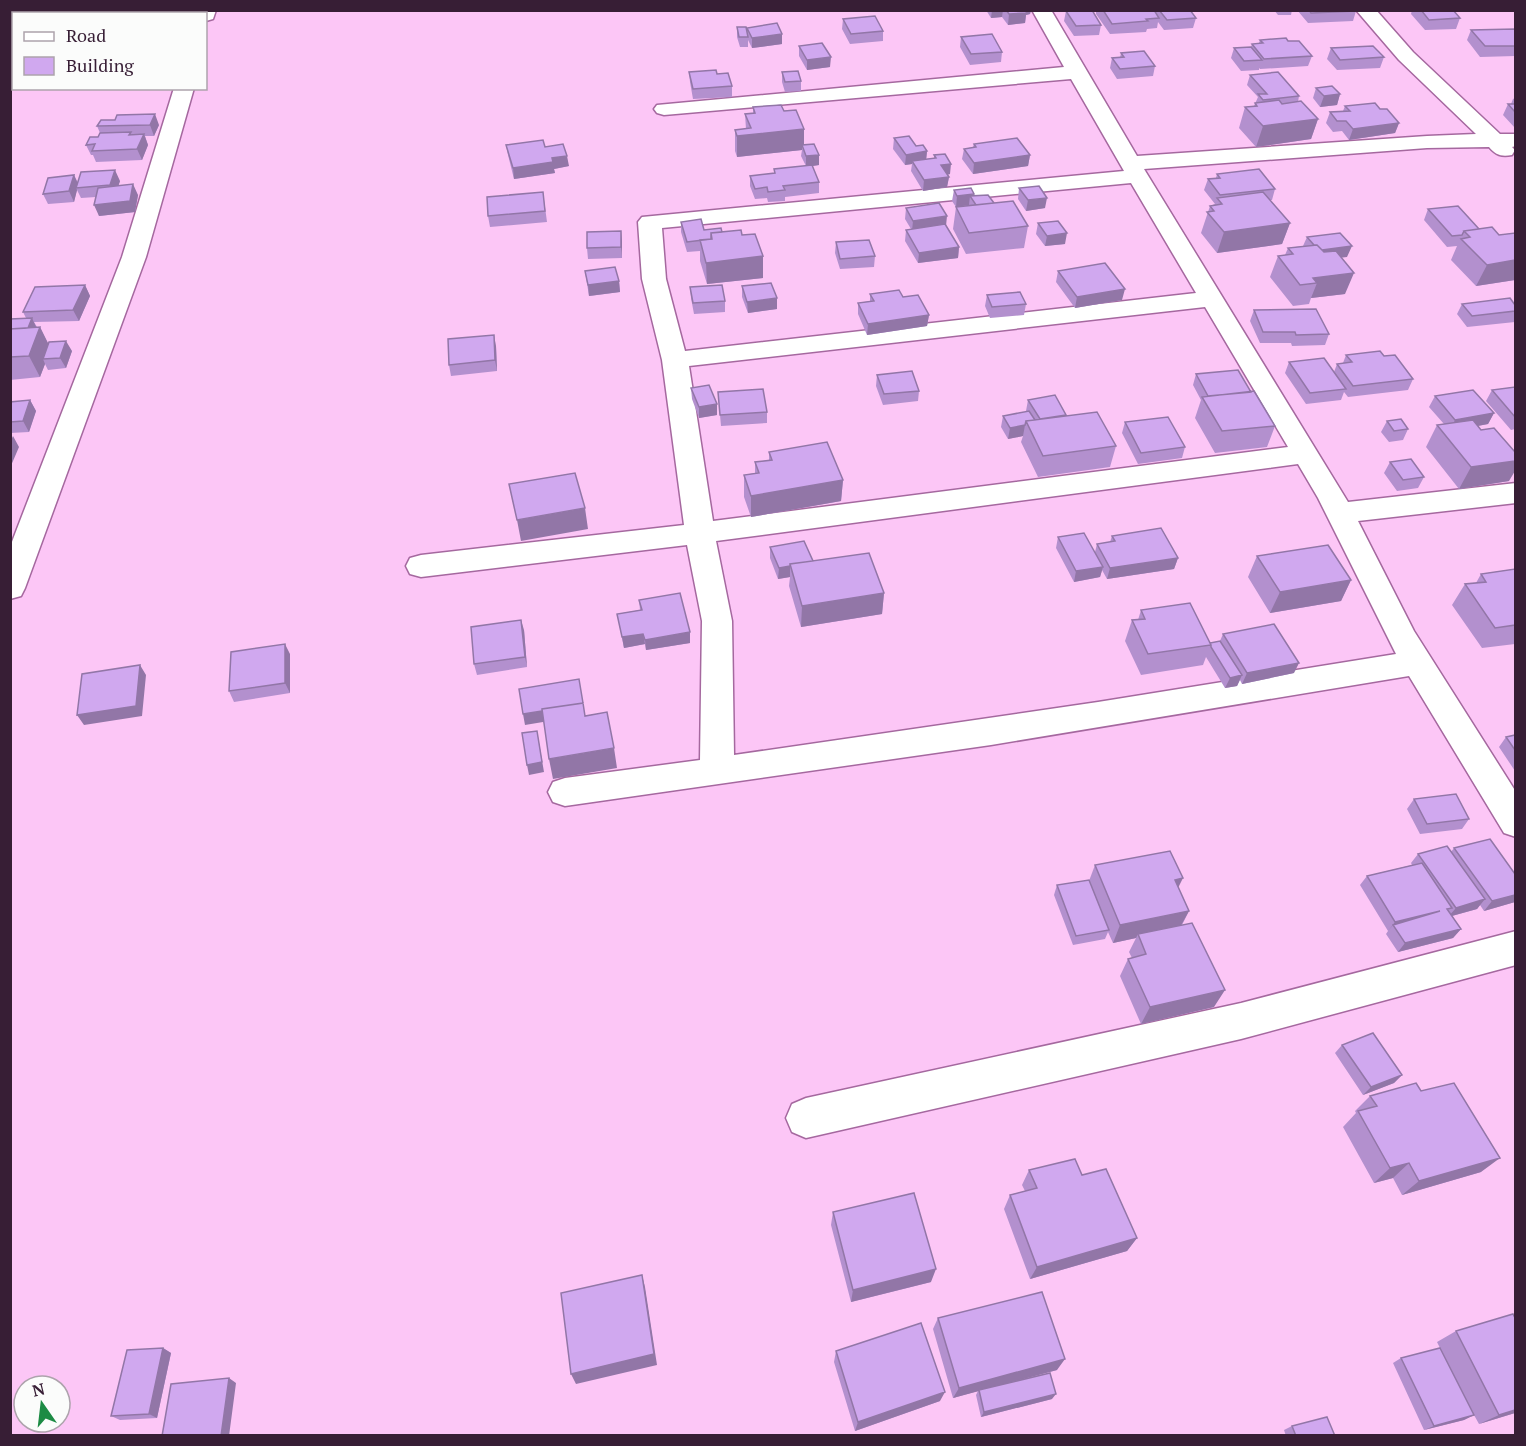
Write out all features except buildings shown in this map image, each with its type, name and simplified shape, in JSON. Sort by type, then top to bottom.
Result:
[{"type":"street","points":[[1041,10],[1306,454],[1340,513],[1401,636],[1515,823]]},
{"type":"street","points":[[1365,10],[1406,56],[1505,140],[1515,162]]},
{"type":"street","points":[[663,109],[1077,72]]},
{"type":"street","points":[[10,588],[134,257],[182,90]]},
{"type":"street","points":[[717,771],[717,621],[700,534],[675,360],[654,279],[650,222],[1134,169],[1427,142],[1505,140]]},
{"type":"street","points":[[675,360],[1213,299]]},
{"type":"street","points":[[422,566],[700,534],[1306,454]]},
{"type":"street","points":[[1340,513],[1515,493]]},
{"type":"street","points":[[565,792],[831,756],[1256,691],[1417,662]]},
{"type":"street","points":[[806,1118],[1240,1021],[1515,948]]}]
